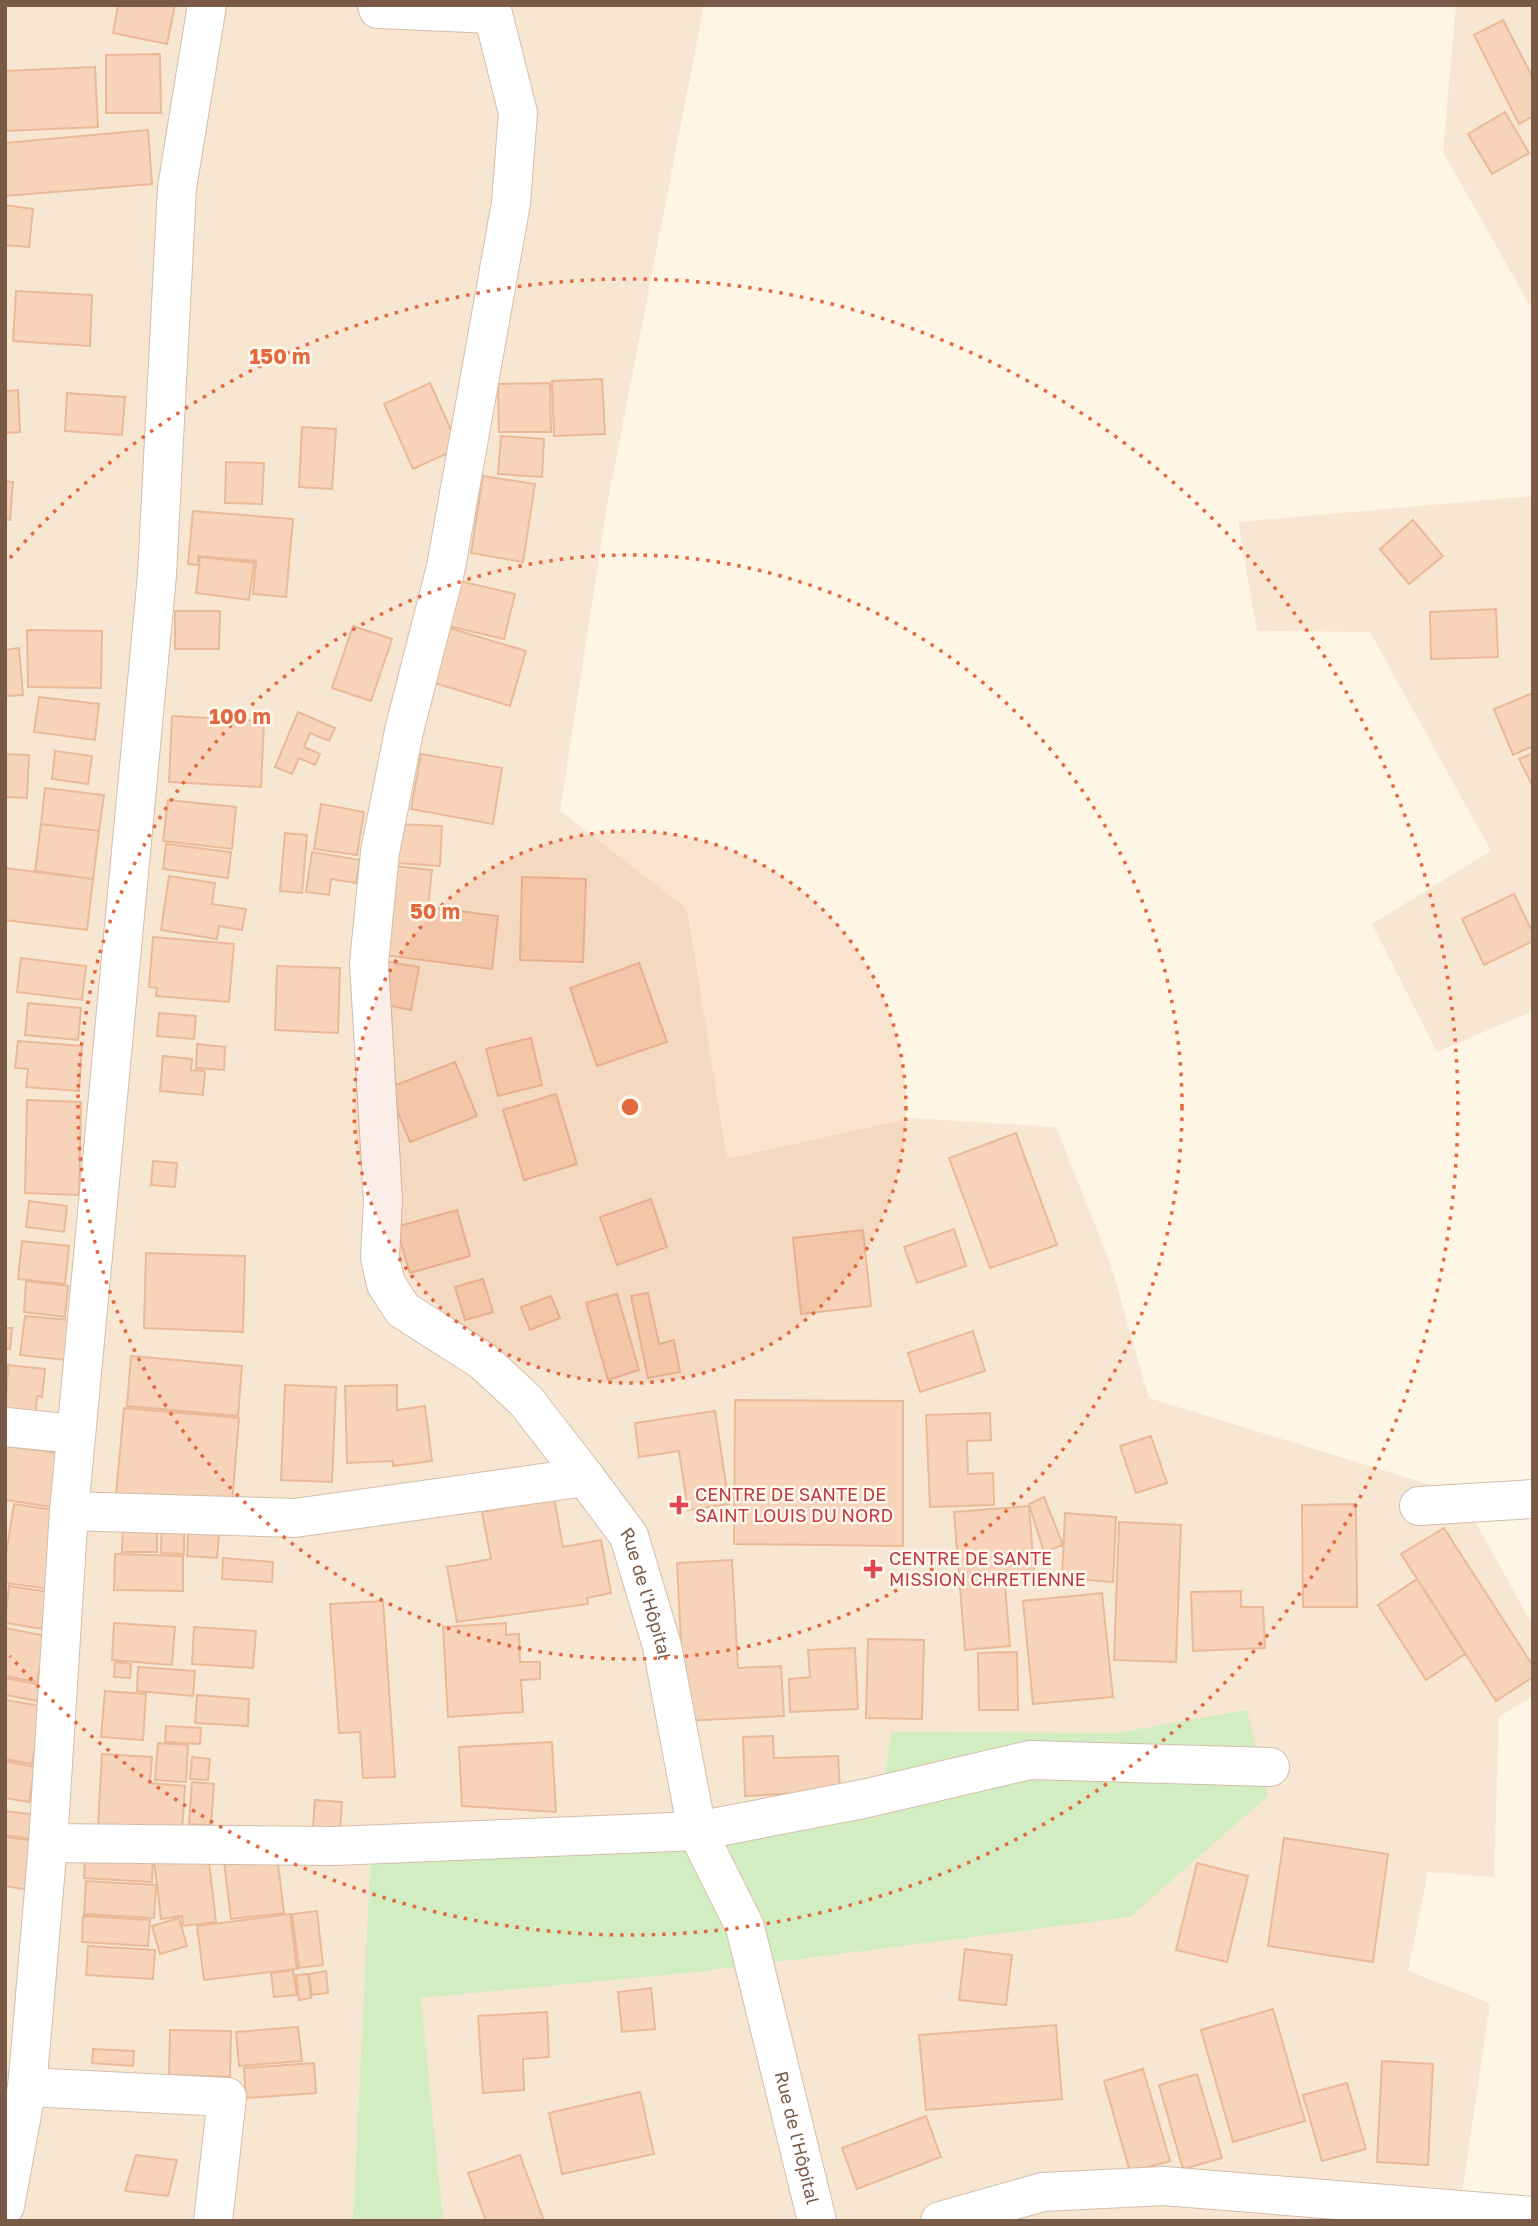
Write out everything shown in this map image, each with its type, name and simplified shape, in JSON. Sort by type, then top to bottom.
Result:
[{"type":"street","points":[[5,2206],[27,2087],[48,1843],[69,1511],[158,575],[177,188],[207,5]]},
{"type":"street","name":"Rue de l'Hôpital","points":[[377,5],[378,9],[493,14],[518,113],[512,203],[446,567],[404,731],[380,852],[369,963],[383,1200],[380,1258],[386,1284],[403,1310],[483,1361],[526,1401],[629,1536],[662,1646],[697,1831],[745,1927],[817,2221]]},
{"type":"street","points":[[5,1427],[76,1434]]},
{"type":"street","points":[[69,1511],[295,1518],[585,1477]]},
{"type":"street","points":[[1419,1506],[1533,1499]]},
{"type":"street","points":[[48,1843],[335,1846],[697,1831],[863,1799],[1030,1760],[1270,1767]]},
{"type":"street","points":[[27,2087],[227,2097],[213,2221]]},
{"type":"street","points":[[940,2221],[1043,2192],[1164,2186],[1533,2216]]},
{"type":"shaded area","points":[[5,5],[704,5],[607,506],[560,811],[687,909],[727,1159],[912,1118],[1056,1127],[1111,1265],[1149,1398],[1460,1494],[1533,1626],[1533,1696],[1499,1717],[1494,1877],[1428,1872],[1408,1971],[1490,2003],[1458,2221],[5,2221]]},
{"type":"shaded area","points":[[1456,5],[1533,5],[1533,311],[1443,152]]},
{"type":"shaded area","points":[[1533,496],[1533,1011],[1437,1052],[1372,924],[1491,851],[1370,632],[1257,631],[1238,522]]},
{"type":"green space","points":[[1247,1710],[1268,1796],[1130,1917],[697,1972],[421,1998],[443,2221],[353,2221],[371,1851],[466,1852],[879,1817],[891,1732],[1116,1733]]},
{"type":"building","points":[[118,5],[175,5],[167,44],[113,33]]},
{"type":"building","points":[[1503,20],[1533,78],[1533,116],[1519,124],[1474,35]]},
{"type":"building","points":[[160,54],[161,113],[106,113],[106,55]]},
{"type":"building","points":[[95,67],[98,127],[5,131],[5,71]]},
{"type":"building","points":[[1505,112],[1529,153],[1492,174],[1468,134]]},
{"type":"building","points":[[148,130],[152,184],[5,196],[5,143]]},
{"type":"building","points":[[5,205],[33,209],[29,247],[5,245]]},
{"type":"building","points":[[16,291],[92,295],[90,346],[13,341]]},
{"type":"building","points":[[602,379],[605,434],[554,436],[552,381]]},
{"type":"building","points":[[430,383],[459,448],[413,469],[384,404]]},
{"type":"building","points":[[550,383],[551,432],[499,432],[498,384]]},
{"type":"building","points":[[18,390],[20,432],[5,433],[5,391]]},
{"type":"building","points":[[67,393],[125,397],[122,435],[65,431]]},
{"type":"building","points":[[302,427],[336,429],[332,489],[299,487]]},
{"type":"building","points":[[501,436],[544,439],[542,477],[498,474]]},
{"type":"building","points":[[226,462],[264,463],[262,504],[225,503]]},
{"type":"building","points":[[483,476],[535,484],[523,562],[471,553]]},
{"type":"building","points":[[5,481],[13,482],[10,520],[5,519]]},
{"type":"building","points":[[193,511],[293,519],[286,597],[253,594],[256,561],[198,556],[198,565],[188,564]]},
{"type":"building","points":[[1413,520],[1443,556],[1409,584],[1380,549]]},
{"type":"building","points":[[200,557],[254,563],[249,600],[196,593]]},
{"type":"building","points":[[455,580],[515,594],[504,639],[444,625]]},
{"type":"building","points":[[1496,609],[1498,657],[1431,659],[1430,612]]},
{"type":"building","points":[[175,611],[220,611],[219,649],[175,649]]},
{"type":"building","points":[[353,626],[392,639],[371,701],[332,688]]},
{"type":"building","points":[[442,626],[526,651],[510,706],[425,680]]},
{"type":"building","points":[[27,630],[102,631],[101,688],[28,687]]},
{"type":"building","points":[[19,648],[23,695],[5,696],[5,650]]},
{"type":"building","points":[[1533,693],[1533,746],[1513,755],[1494,709]]},
{"type":"building","points":[[39,697],[99,704],[95,740],[34,732]]},
{"type":"building","points":[[298,712],[335,728],[329,741],[310,733],[304,747],[320,754],[315,765],[299,758],[292,774],[275,767]]},
{"type":"building","points":[[172,716],[264,721],[261,787],[169,782]]},
{"type":"building","points":[[55,751],[92,756],[88,784],[52,779]]},
{"type":"building","points":[[1533,753],[1533,787],[1519,759]]},
{"type":"building","points":[[5,754],[29,755],[27,798],[5,797]]},
{"type":"building","points":[[421,754],[502,768],[493,824],[411,809]]},
{"type":"building","points":[[45,788],[104,795],[99,831],[41,824]]},
{"type":"building","points":[[168,800],[236,807],[232,849],[163,841]]},
{"type":"building","points":[[321,804],[364,812],[357,855],[314,849]]},
{"type":"building","points":[[41,824],[99,831],[93,879],[35,871]]},
{"type":"building","points":[[398,824],[442,826],[440,866],[396,863]]},
{"type":"building","points":[[285,833],[307,835],[302,893],[280,891]]},
{"type":"building","points":[[166,844],[231,852],[228,878],[163,869]]},
{"type":"building","points":[[312,852],[360,860],[356,883],[331,879],[329,895],[306,892]]},
{"type":"building","points":[[394,866],[432,870],[428,907],[498,916],[492,969],[383,955]]},
{"type":"building","points":[[5,868],[93,879],[87,930],[5,920]]},
{"type":"building","points":[[169,876],[215,883],[212,904],[246,909],[242,930],[219,926],[217,939],[161,930]]},
{"type":"building","points":[[522,877],[586,879],[583,962],[520,960]]},
{"type":"building","points":[[1514,894],[1533,933],[1533,941],[1484,965],[1462,919]]},
{"type":"building","points":[[153,937],[234,944],[229,1002],[156,996],[157,988],[149,987]]},
{"type":"building","points":[[21,958],[86,966],[82,1000],[17,992]]},
{"type":"building","points":[[385,961],[419,967],[411,1010],[377,1003]]},
{"type":"building","points":[[639,963],[667,1042],[597,1066],[570,988]]},
{"type":"building","points":[[277,966],[340,968],[338,1033],[275,1030]]},
{"type":"building","points":[[28,1003],[81,1008],[78,1040],[25,1035]]},
{"type":"building","points":[[159,1013],[196,1016],[194,1039],[157,1036]]},
{"type":"building","points":[[531,1038],[542,1085],[498,1096],[486,1049]]},
{"type":"building","points":[[18,1041],[82,1046],[79,1091],[26,1087],[28,1069],[15,1068]]},
{"type":"building","points":[[197,1044],[225,1047],[224,1070],[196,1068]]},
{"type":"building","points":[[163,1056],[192,1059],[191,1070],[205,1071],[203,1095],[160,1091]]},
{"type":"building","points":[[455,1062],[477,1116],[410,1142],[388,1088]]},
{"type":"building","points":[[556,1094],[577,1164],[524,1180],[503,1110]]},
{"type":"building","points":[[27,1100],[81,1102],[79,1195],[25,1193]]},
{"type":"building","points":[[1016,1133],[1057,1245],[990,1268],[949,1158]]},
{"type":"building","points":[[153,1161],[177,1163],[175,1187],[151,1185]]},
{"type":"building","points":[[651,1199],[667,1247],[617,1265],[600,1217]]},
{"type":"building","points":[[29,1201],[67,1206],[64,1232],[26,1227]]},
{"type":"building","points":[[457,1210],[470,1256],[410,1273],[396,1227]]},
{"type":"building","points":[[954,1229],[966,1266],[917,1283],[904,1247]]},
{"type":"building","points":[[863,1230],[871,1306],[801,1314],[793,1238]]},
{"type":"building","points":[[22,1241],[69,1246],[65,1284],[18,1279]]},
{"type":"building","points":[[146,1253],[245,1256],[243,1332],[144,1328]]},
{"type":"building","points":[[483,1279],[493,1312],[465,1320],[455,1287]]},
{"type":"building","points":[[26,1281],[68,1286],[65,1317],[24,1312]]},
{"type":"building","points":[[648,1293],[659,1344],[674,1340],[680,1372],[648,1378],[631,1296]]},
{"type":"building","points":[[617,1294],[639,1370],[608,1380],[586,1303]]},
{"type":"building","points":[[551,1296],[560,1318],[530,1330],[521,1307]]},
{"type":"building","points":[[25,1316],[69,1320],[66,1360],[20,1355]]},
{"type":"building","points":[[5,1328],[12,1328],[10,1349],[5,1349]]},
{"type":"building","points":[[973,1331],[985,1371],[920,1392],[908,1353]]},
{"type":"building","points":[[131,1356],[242,1366],[238,1416],[127,1406]]},
{"type":"building","points":[[8,1365],[45,1369],[42,1397],[37,1396],[35,1421],[5,1418]]},
{"type":"building","points":[[285,1385],[336,1387],[332,1482],[281,1480]]},
{"type":"building","points":[[397,1385],[397,1410],[425,1406],[432,1461],[393,1466],[393,1461],[347,1463],[345,1386]]},
{"type":"building","points":[[735,1400],[903,1401],[903,1546],[734,1544]]},
{"type":"building","points":[[124,1408],[239,1418],[232,1504],[116,1494]]},
{"type":"building","points":[[715,1411],[729,1504],[688,1510],[679,1451],[639,1457],[635,1423]]},
{"type":"building","points":[[990,1413],[991,1440],[967,1441],[968,1474],[993,1473],[994,1505],[930,1507],[926,1415]]},
{"type":"building","points":[[1151,1436],[1167,1483],[1136,1493],[1120,1446]]},
{"type":"building","points":[[5,1446],[59,1453],[53,1507],[5,1500]]},
{"type":"building","points":[[1044,1497],[1063,1545],[1044,1552],[1029,1504]]},
{"type":"building","points":[[554,1498],[563,1547],[601,1540],[611,1593],[587,1598],[588,1604],[457,1622],[447,1567],[491,1559],[482,1512]]},
{"type":"building","points":[[14,1504],[61,1511],[49,1589],[5,1583],[5,1560]]},
{"type":"building","points":[[1356,1504],[1357,1607],[1303,1607],[1302,1505]]},
{"type":"building","points":[[1029,1506],[1034,1570],[1004,1573],[1010,1646],[965,1650],[954,1512]]},
{"type":"building","points":[[1065,1513],[1116,1517],[1113,1582],[1062,1578]]},
{"type":"building","points":[[123,1515],[157,1515],[157,1552],[122,1552]]},
{"type":"building","points":[[162,1518],[184,1518],[184,1554],[161,1553]]},
{"type":"building","points":[[189,1520],[220,1522],[217,1558],[187,1556]]},
{"type":"building","points":[[1119,1522],[1181,1525],[1176,1662],[1114,1660]]},
{"type":"building","points":[[1444,1528],[1533,1666],[1533,1677],[1496,1701],[1401,1554]]},
{"type":"building","points":[[115,1554],[183,1556],[183,1591],[114,1590]]},
{"type":"building","points":[[223,1558],[273,1562],[272,1582],[222,1579]]},
{"type":"building","points":[[732,1560],[738,1668],[781,1666],[784,1716],[685,1721],[677,1563]]},
{"type":"building","points":[[1417,1579],[1465,1654],[1426,1680],[1378,1605]]},
{"type":"building","points":[[9,1586],[56,1593],[50,1630],[5,1623]]},
{"type":"building","points":[[1241,1591],[1241,1607],[1263,1607],[1265,1648],[1193,1651],[1191,1592]]},
{"type":"building","points":[[1102,1593],[1113,1697],[1033,1704],[1023,1601]]},
{"type":"building","points":[[383,1601],[395,1777],[363,1778],[360,1732],[339,1733],[330,1604]]},
{"type":"building","points":[[114,1623],[175,1627],[172,1665],[112,1660]]},
{"type":"building","points":[[506,1623],[506,1635],[519,1634],[520,1662],[540,1662],[540,1679],[521,1680],[523,1712],[448,1717],[443,1627]]},
{"type":"building","points":[[194,1627],[256,1631],[253,1668],[192,1664]]},
{"type":"building","points":[[5,1628],[51,1637],[45,1672],[39,1671],[37,1682],[5,1676]]},
{"type":"building","points":[[868,1639],[924,1640],[922,1719],[866,1718]]},
{"type":"building","points":[[855,1648],[858,1709],[790,1712],[789,1679],[810,1677],[808,1650]]},
{"type":"building","points":[[1017,1652],[1018,1710],[979,1710],[978,1653]]},
{"type":"building","points":[[115,1662],[131,1664],[130,1678],[114,1677]]},
{"type":"building","points":[[138,1667],[195,1671],[193,1696],[137,1691]]},
{"type":"building","points":[[5,1678],[51,1687],[49,1703],[5,1695]]},
{"type":"building","points":[[105,1691],[146,1694],[143,1740],[101,1737]]},
{"type":"building","points":[[197,1695],[249,1699],[248,1726],[195,1723]]},
{"type":"building","points":[[5,1700],[42,1706],[32,1764],[5,1759]]},
{"type":"building","points":[[166,1726],[201,1728],[200,1744],[165,1742]]},
{"type":"building","points":[[773,1736],[774,1758],[838,1756],[840,1791],[745,1796],[743,1737]]},
{"type":"building","points":[[552,1742],[556,1812],[462,1806],[459,1747]]},
{"type":"building","points":[[158,1743],[188,1745],[186,1782],[155,1780]]},
{"type":"building","points":[[102,1754],[152,1757],[150,1783],[185,1786],[182,1831],[98,1826]]},
{"type":"building","points":[[192,1757],[210,1759],[208,1780],[190,1779]]},
{"type":"building","points":[[5,1761],[35,1767],[29,1802],[5,1798]]},
{"type":"building","points":[[192,1782],[214,1784],[211,1825],[189,1824]]},
{"type":"building","points":[[315,1800],[342,1802],[340,1829],[313,1827]]},
{"type":"building","points":[[5,1811],[38,1815],[34,1839],[5,1835]]},
{"type":"building","points":[[5,1837],[35,1841],[29,1890],[5,1886]]},
{"type":"building","points":[[1284,1838],[1388,1854],[1373,1962],[1268,1946]]},
{"type":"building","points":[[208,1853],[216,1922],[183,1926],[182,1916],[161,1919],[154,1860]]},
{"type":"building","points":[[85,1855],[153,1859],[152,1882],[84,1878]]},
{"type":"building","points":[[277,1856],[284,1913],[231,1919],[224,1862]]},
{"type":"building","points":[[1197,1863],[1248,1876],[1227,1962],[1176,1950]]},
{"type":"building","points":[[86,1881],[156,1885],[154,1918],[84,1914]]},
{"type":"building","points":[[317,1911],[323,1965],[299,1968],[292,1914]]},
{"type":"building","points":[[290,1914],[297,1969],[204,1980],[197,1926]]},
{"type":"building","points":[[83,1916],[150,1920],[148,1946],[82,1942]]},
{"type":"building","points":[[179,1918],[187,1946],[160,1954],[152,1926]]},
{"type":"building","points":[[88,1946],[155,1950],[153,1979],[86,1975]]},
{"type":"building","points":[[965,1949],[1012,1955],[1006,2005],[959,2000]]},
{"type":"building","points":[[293,1970],[297,1995],[274,1997],[271,1973]]},
{"type":"building","points":[[326,1971],[328,1993],[312,1995],[309,1974]]},
{"type":"building","points":[[308,1974],[311,1998],[299,2000],[296,1975]]},
{"type":"building","points":[[651,1988],[655,2029],[622,2032],[618,1992]]},
{"type":"building","points":[[1273,2009],[1305,2121],[1233,2142],[1201,2030]]},
{"type":"building","points":[[547,2012],[549,2057],[523,2059],[524,2090],[483,2093],[478,2016]]},
{"type":"building","points":[[1056,2025],[1062,2099],[926,2110],[919,2035]]},
{"type":"building","points":[[298,2027],[302,2061],[239,2066],[236,2032]]},
{"type":"building","points":[[170,2030],[231,2031],[230,2077],[169,2075]]},
{"type":"building","points":[[93,2049],[134,2051],[133,2066],[92,2063]]},
{"type":"building","points":[[1382,2061],[1433,2064],[1428,2165],[1377,2162]]},
{"type":"building","points":[[314,2063],[316,2093],[246,2098],[244,2068]]},
{"type":"building","points":[[1143,2069],[1170,2161],[1130,2172],[1104,2081]]},
{"type":"building","points":[[1197,2074],[1222,2158],[1183,2169],[1159,2085]]},
{"type":"building","points":[[1347,2083],[1366,2149],[1322,2161],[1303,2095]]},
{"type":"building","points":[[640,2092],[654,2154],[562,2174],[549,2113]]},
{"type":"building","points":[[926,2116],[941,2157],[857,2189],[842,2148]]},
{"type":"building","points":[[136,2155],[177,2160],[168,2196],[125,2191]]},
{"type":"building","points":[[520,2155],[544,2221],[486,2221],[468,2173]]},
{"type":"place","name":"CENTRE DE SANTE DE SAINT LOUIS DU NORD","points":[[679,1505]]},
{"type":"place","name":"CENTRE DE SANTE MISSION CHRETIENNE","points":[[873,1569]]}]
